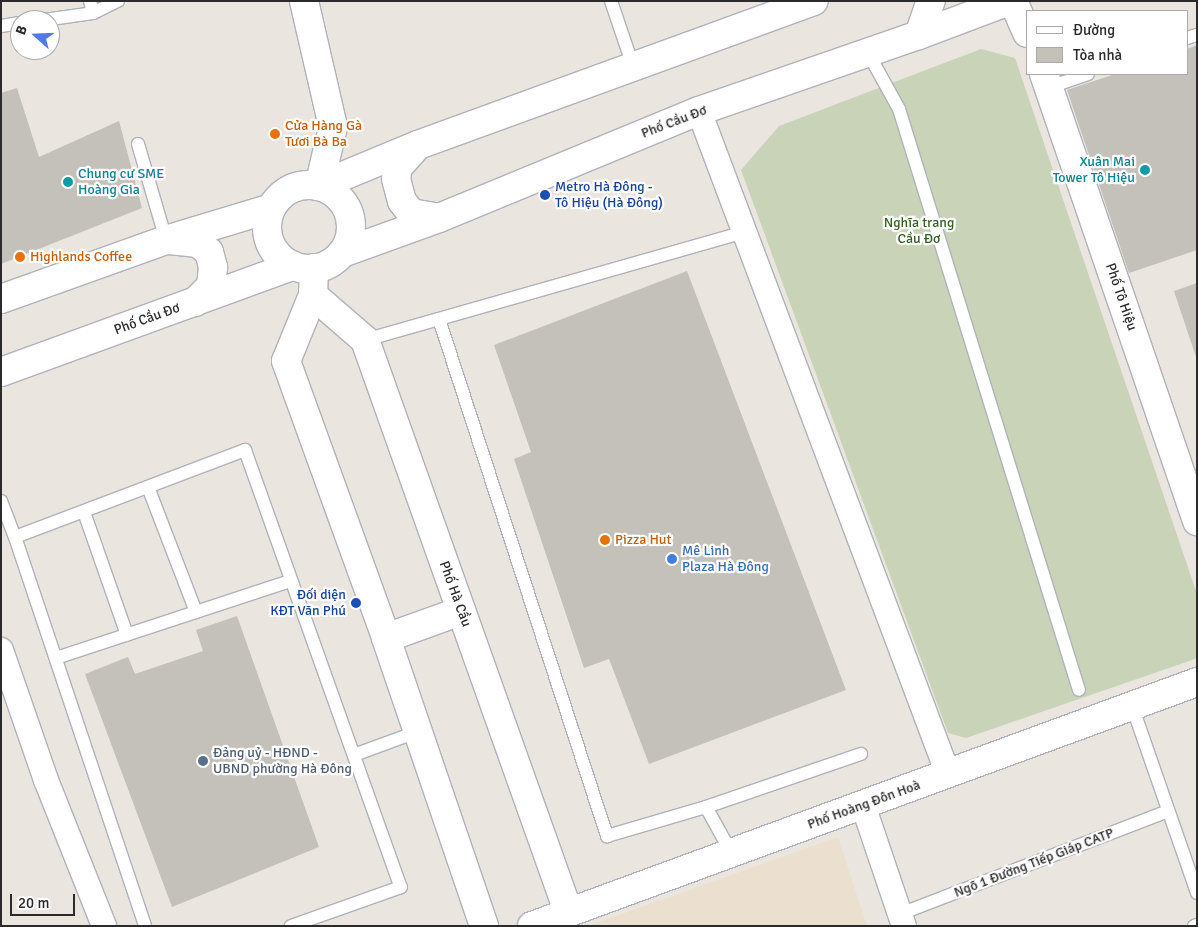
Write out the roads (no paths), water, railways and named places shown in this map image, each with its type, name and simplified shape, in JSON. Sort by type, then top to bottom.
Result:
[{"type":"street","points":[[304,1],[333,126],[319,186]]},
{"type":"street","points":[[319,186],[418,145],[814,1]]},
{"type":"street","points":[[919,35],[931,1]]},
{"type":"street","points":[[1011,1],[1026,31]]},
{"type":"street","name":"Phố Cầu Đơ","points":[[342,253],[439,218],[699,111],[1011,1]]},
{"type":"street","name":"Phố Tô Hiệu","points":[[1047,80],[1195,513]]},
{"type":"street","points":[[699,111],[948,774]]},
{"type":"street","points":[[418,145],[398,167],[396,180],[402,201],[411,213],[439,218]]},
{"type":"street","points":[[305,185],[319,186],[332,191],[342,200],[349,213],[350,234],[342,253],[332,262],[304,267],[282,259],[273,249],[268,236],[267,222],[271,208],[279,197],[291,189],[305,185]]},
{"type":"street","points":[[1,299],[166,240],[271,208]]},
{"type":"street","points":[[166,240],[198,244],[210,252],[213,267],[211,286],[195,302]]},
{"type":"street","points":[[304,267],[313,295],[286,361],[386,638],[484,926]]},
{"type":"street","name":"Phố Cầu Đơ","points":[[1,372],[195,302],[304,267]]},
{"type":"street","name":"Phố Hà Cầu","points":[[313,295],[364,340],[568,911]]},
{"type":"street","points":[[386,638],[461,611]]},
{"type":"street","points":[[1,650],[46,780],[104,926]]},
{"type":"street","name":"Phố Hoàng Đôn Hoà","points":[[532,926],[568,911],[732,854],[1197,682]]},
{"type":"street","points":[[863,805],[902,920]]},
{"type":"lane","points":[[60,16],[118,1]]},
{"type":"lane","points":[[611,1],[633,66]]},
{"type":"lane","points":[[868,53],[899,109],[1079,690]]},
{"type":"lane","points":[[1047,80],[1081,75]]},
{"type":"lane","points":[[138,144],[166,240]]},
{"type":"lane","points":[[364,340],[744,232]]},
{"type":"lane","points":[[439,319],[607,836],[706,807],[861,754]]},
{"type":"lane","points":[[15,537],[245,450],[401,887],[291,926]]},
{"type":"lane","points":[[148,486],[196,612]]},
{"type":"lane","points":[[1,501],[56,658],[145,926]]},
{"type":"lane","points":[[84,512],[127,635]]},
{"type":"lane","points":[[56,658],[290,580]]},
{"type":"lane","points":[[1132,706],[1168,811],[1194,877],[1197,894]]},
{"type":"lane","points":[[354,756],[417,732]]},
{"type":"lane","points":[[706,807],[732,854]]},
{"type":"lane","name":"Ngõ 1 Đường Tiếp Giáp CATP","points":[[902,920],[1168,811]]},
{"type":"place","name":"Cửa Hàng Gà Tươi Bà Ba","points":[[275,134]]},
{"type":"place","name":"Xuân Mai Tower Tô Hiệu","points":[[1145,170]]},
{"type":"place","name":"Chung cư SME Hoàng Gia","points":[[68,182]]},
{"type":"place","name":"Metro Hà Đông - Tô Hiệu (Hà Đông)","points":[[545,195]]},
{"type":"place","name":"Highlands Coffee","points":[[20,257]]},
{"type":"place","name":"Pizza Hut","points":[[605,540]]},
{"type":"place","name":"Mê Linh Plaza Hà Đông","points":[[672,559]]},
{"type":"place","name":"Đối diện KĐT Văn Phú","points":[[356,603]]},
{"type":"place","name":"Đảng uỷ - HĐND - UBND phường Hà Đông","points":[[203,761]]},
{"type":"park label","name":"Nghĩa trang Cầu Đơ","points":[[919,232]]}]
